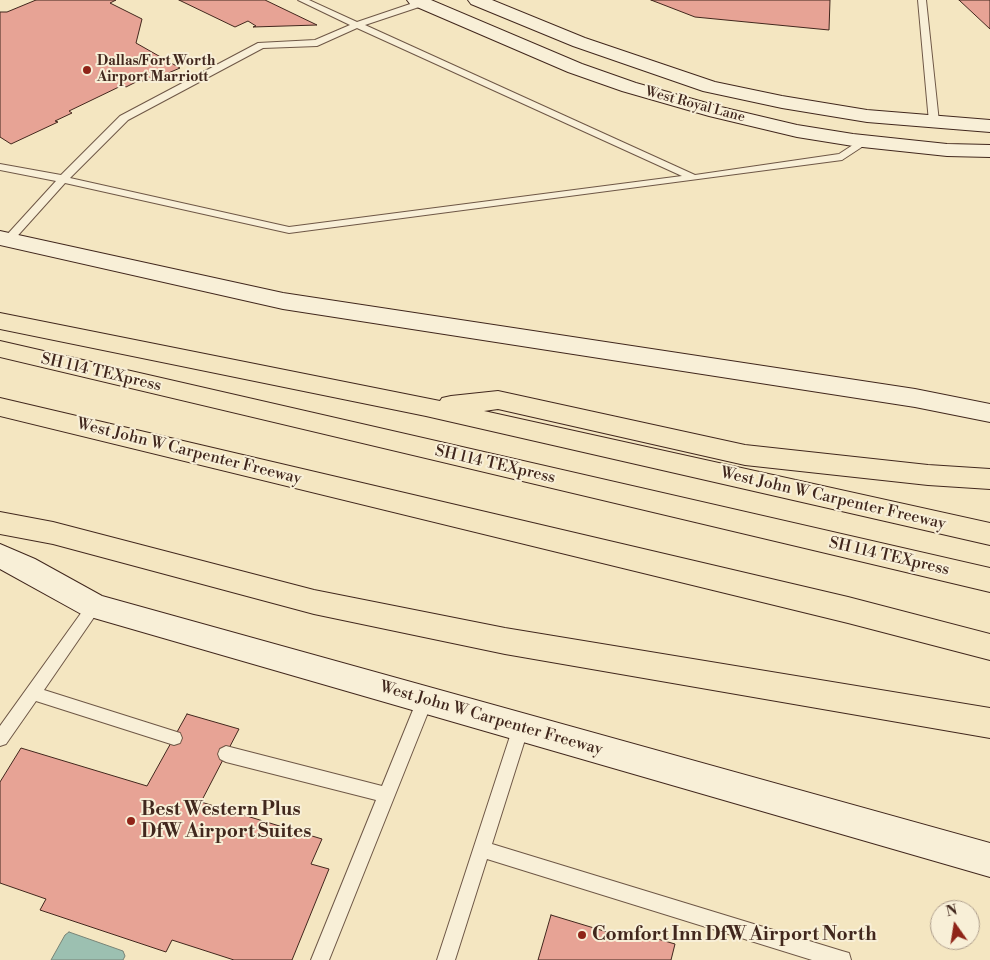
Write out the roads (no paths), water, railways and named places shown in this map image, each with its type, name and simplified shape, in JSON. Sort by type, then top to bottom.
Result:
[{"type":"highway","name":"West John W Carpenter Freeway","points":[[0,321],[426,407],[990,534]]},
{"type":"highway","name":"SH 114 TEXpress","points":[[0,349],[990,580]]},
{"type":"highway","points":[[426,407],[498,400],[745,455],[928,475],[990,479]]},
{"type":"highway","name":"West John W Carpenter Freeway","points":[[0,407],[838,608],[990,647]]},
{"type":"highway","points":[[0,523],[53,533],[314,602],[381,616],[505,641],[990,723]]},
{"type":"main road","name":"West Royal Lane","points":[[477,0],[579,42],[710,87],[782,102],[867,116],[990,126]]},
{"type":"main road","name":"West Royal Lane","points":[[422,1],[526,48],[629,87],[716,112],[797,131],[866,141],[947,150],[990,151]]},
{"type":"main road","points":[[866,141],[867,116]]},
{"type":"main road","points":[[4,239],[283,301],[905,397],[990,413]]},
{"type":"main road","name":"West John W Carpenter Freeway","points":[[0,556],[25,567],[94,606],[990,860]]},
{"type":"lane","points":[[302,0],[694,178]]},
{"type":"lane","points":[[922,0],[934,122]]},
{"type":"lane","points":[[4,239],[124,118],[262,45],[318,43],[357,25],[422,1]]},
{"type":"lane","points":[[0,167],[63,179],[289,230],[842,157],[866,141]]},
{"type":"lane","points":[[0,739],[94,606]]},
{"type":"lane","points":[[32,693],[174,738]]},
{"type":"lane","points":[[320,960],[425,700]]},
{"type":"lane","points":[[446,960],[521,727]]},
{"type":"lane","points":[[226,754],[387,794]]},
{"type":"lane","points":[[482,849],[842,960]]},
{"type":"place","name":"Dallas/Fort Worth Airport Marriott","points":[[87,70]]},
{"type":"place","name":"Best Western Plus DfW Airport Suites","points":[[131,821]]},
{"type":"place","name":"Comfort Inn DfW Airport North","points":[[582,935]]}]
